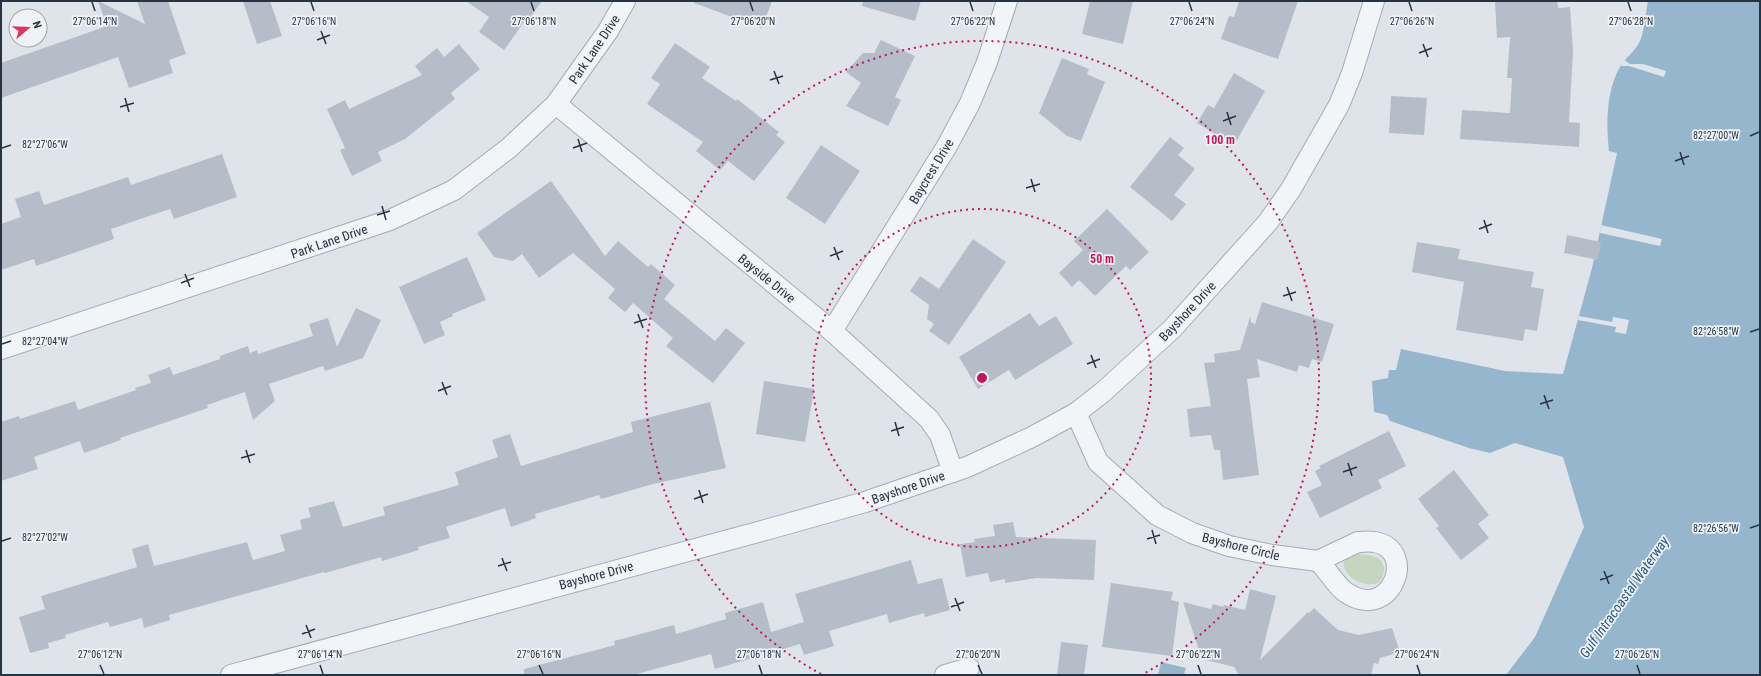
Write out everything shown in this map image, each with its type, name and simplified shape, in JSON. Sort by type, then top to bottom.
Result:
[{"type":"street","name":"Park Lane Drive","points":[[1,349],[317,245],[412,212],[454,190],[474,177],[510,148],[556,104],[608,31],[625,1]]},
{"type":"street","name":"Baycrest Drive","points":[[832,331],[950,140],[970,103],[988,62],[1007,1]]},
{"type":"street","name":"Bayshore Drive","points":[[230,675],[865,502],[953,472],[1015,446],[1076,413],[1103,392],[1172,329],[1272,216],[1312,154],[1339,105],[1352,73],[1374,1]]},
{"type":"street","name":"Bayside Drive","points":[[556,104],[832,331],[932,422],[940,435],[953,472]]},
{"type":"street","name":"Bayshore Circle","points":[[1076,413],[1098,462],[1156,515],[1192,533],[1229,546],[1272,555],[1318,561]]},
{"type":"street","points":[[945,675],[969,668]]},
{"type":"green space","points":[[1359,554],[1373,556],[1382,562],[1384,573],[1383,577],[1378,583],[1369,584],[1360,582],[1352,578],[1347,573],[1344,567],[1345,561],[1349,556]]},
{"type":"water","name":"Gulf Intracoastal Waterway","points":[[1648,1],[1760,1],[1760,675],[1506,675],[1535,637],[1584,527],[1563,457],[1515,443],[1490,453],[1469,448],[1390,421],[1387,415],[1374,412],[1372,381],[1388,378],[1389,370],[1396,370],[1401,349],[1505,371],[1563,374],[1592,268],[1617,153],[1609,151],[1608,141],[1607,119],[1612,86],[1620,67],[1641,39]]},
{"type":"water","points":[[1161,662],[1186,668],[1184,675],[1158,675]]},
{"type":"pier","points":[[1624,60],[1630,64],[1643,64],[1666,71],[1664,77],[1629,66],[1620,66]]},
{"type":"pier","points":[[1601,225],[1662,239],[1660,246],[1600,233]]},
{"type":"pier","points":[[1579,316],[1612,322],[1613,317],[1629,320],[1626,334],[1615,332],[1616,327],[1578,320]]},
{"type":"building","points":[[98,1],[145,24],[137,1],[168,1],[186,54],[169,60],[173,73],[129,88],[118,57],[1,98],[1,63],[44,48],[48,48],[48,47],[107,26]]},
{"type":"building","points":[[243,1],[270,1],[282,36],[257,44]]},
{"type":"building","points":[[466,1],[542,1],[526,23],[524,22],[504,50],[479,32],[489,17]]},
{"type":"building","points":[[694,1],[772,1],[762,28],[694,3]]},
{"type":"building","points":[[863,1],[921,1],[915,21],[862,6]]},
{"type":"building","points":[[1090,1],[1133,1],[1123,44],[1082,34]]},
{"type":"building","points":[[1239,1],[1298,1],[1278,59],[1221,39],[1229,16],[1234,17]]},
{"type":"building","points":[[1495,1],[1557,1],[1558,8],[1570,7],[1573,52],[1569,122],[1580,123],[1579,147],[1460,139],[1462,110],[1510,113],[1512,78],[1507,78],[1510,37],[1497,38]]},
{"type":"building","points":[[881,40],[915,56],[895,97],[901,100],[888,126],[846,106],[861,83],[846,72],[863,53],[874,53]]},
{"type":"building","points":[[675,43],[710,67],[702,78],[736,101],[737,99],[779,132],[776,135],[785,142],[754,181],[728,161],[720,170],[696,151],[703,142],[647,104],[660,84],[651,78]]},
{"type":"building","points":[[459,44],[480,69],[451,93],[455,99],[405,139],[378,152],[382,161],[352,176],[340,150],[345,148],[327,109],[345,100],[349,109],[422,75],[415,66],[437,48],[444,57]]},
{"type":"building","points":[[1062,58],[1089,69],[1087,74],[1105,82],[1081,141],[1067,136],[1039,113]]},
{"type":"building","points":[[1234,73],[1265,91],[1234,145],[1197,123],[1208,105],[1214,108]]},
{"type":"building","points":[[1391,96],[1427,98],[1424,135],[1389,133]]},
{"type":"building","points":[[1170,137],[1184,148],[1178,155],[1195,169],[1174,195],[1186,204],[1172,221],[1130,187]]},
{"type":"building","points":[[821,145],[860,171],[825,224],[786,198]]},
{"type":"building","points":[[222,154],[237,197],[174,219],[170,209],[111,229],[114,239],[36,266],[34,259],[1,270],[1,224],[21,217],[15,199],[39,191],[44,205],[128,177],[131,185]]},
{"type":"building","points":[[551,181],[605,256],[618,241],[648,267],[651,264],[675,285],[664,299],[715,341],[726,328],[745,343],[713,383],[666,346],[673,338],[633,303],[625,312],[608,298],[615,289],[573,253],[539,278],[522,254],[513,261],[494,257],[477,233]]},
{"type":"building","points":[[1107,209],[1149,252],[1130,270],[1126,266],[1095,296],[1079,280],[1072,287],[1059,273],[1083,250],[1074,241]]},
{"type":"building","points":[[1567,235],[1601,242],[1598,260],[1564,253]]},
{"type":"building","points":[[973,239],[1006,262],[949,345],[929,331],[934,324],[927,319],[929,305],[910,291],[920,276],[939,289]]},
{"type":"building","points":[[1417,242],[1460,249],[1458,259],[1534,272],[1531,287],[1544,289],[1537,331],[1525,329],[1523,341],[1456,330],[1464,282],[1412,272]]},
{"type":"building","points":[[467,257],[486,300],[452,314],[453,316],[440,322],[445,335],[424,344],[399,287]]},
{"type":"building","points":[[1262,302],[1334,324],[1322,362],[1312,359],[1309,368],[1299,365],[1297,372],[1257,359],[1260,377],[1247,379],[1259,475],[1223,480],[1220,450],[1214,450],[1211,435],[1190,437],[1187,409],[1211,406],[1204,363],[1215,362],[1214,354],[1240,350],[1250,317],[1251,322],[1255,324]]},
{"type":"building","points":[[356,308],[381,320],[363,358],[325,371],[323,366],[269,384],[275,401],[253,420],[245,392],[207,405],[208,408],[120,438],[121,440],[84,453],[80,441],[34,457],[38,469],[1,481],[1,422],[19,416],[20,419],[75,401],[78,410],[136,390],[135,388],[151,383],[148,375],[170,367],[173,375],[220,359],[220,356],[248,346],[250,353],[257,350],[258,354],[313,336],[309,324],[328,318],[337,347]]},
{"type":"building","points":[[1030,313],[1039,326],[1056,316],[1073,344],[1015,380],[1009,370],[978,389],[959,357]]},
{"type":"building","points":[[764,381],[814,389],[805,442],[756,434]]},
{"type":"building","points":[[710,402],[726,468],[653,484],[601,499],[599,495],[535,514],[536,518],[511,527],[505,508],[446,527],[450,538],[418,547],[419,550],[382,561],[381,557],[169,615],[170,620],[144,628],[142,618],[110,627],[108,622],[65,635],[66,638],[48,643],[49,648],[30,653],[19,617],[45,609],[41,596],[137,567],[132,549],[148,544],[154,566],[247,542],[253,560],[285,551],[280,535],[302,529],[300,520],[311,517],[308,508],[334,501],[343,527],[385,515],[383,507],[459,485],[455,472],[498,457],[492,440],[510,434],[521,466],[633,432],[631,422]]},
{"type":"building","points":[[1389,431],[1406,466],[1378,480],[1382,488],[1320,518],[1307,492],[1322,485],[1315,471],[1321,468],[1319,466]]},
{"type":"building","points":[[1454,470],[1489,515],[1478,524],[1489,538],[1461,560],[1436,528],[1439,526],[1418,499]]},
{"type":"building","points":[[1013,522],[1016,537],[1096,540],[1094,580],[1036,578],[1005,583],[1005,579],[990,582],[988,573],[966,577],[960,544],[975,542],[974,539],[995,536],[993,525]]},
{"type":"building","points":[[911,560],[918,584],[942,578],[950,610],[925,617],[924,613],[889,623],[887,614],[829,631],[834,646],[804,655],[800,644],[715,669],[711,654],[633,675],[524,675],[524,669],[615,645],[614,641],[674,625],[676,634],[726,619],[725,613],[763,602],[771,632],[804,622],[795,594]]},
{"type":"building","points":[[1111,583],[1173,592],[1171,600],[1179,602],[1172,656],[1102,647]]},
{"type":"building","points":[[1250,589],[1276,596],[1260,660],[1308,612],[1309,613],[1314,608],[1338,630],[1359,635],[1392,628],[1400,652],[1380,658],[1378,664],[1374,663],[1371,675],[1239,675],[1234,667],[1202,659],[1183,602],[1211,609],[1213,604],[1245,610]]},
{"type":"building","points":[[1061,642],[1088,645],[1084,675],[1057,675]]}]
